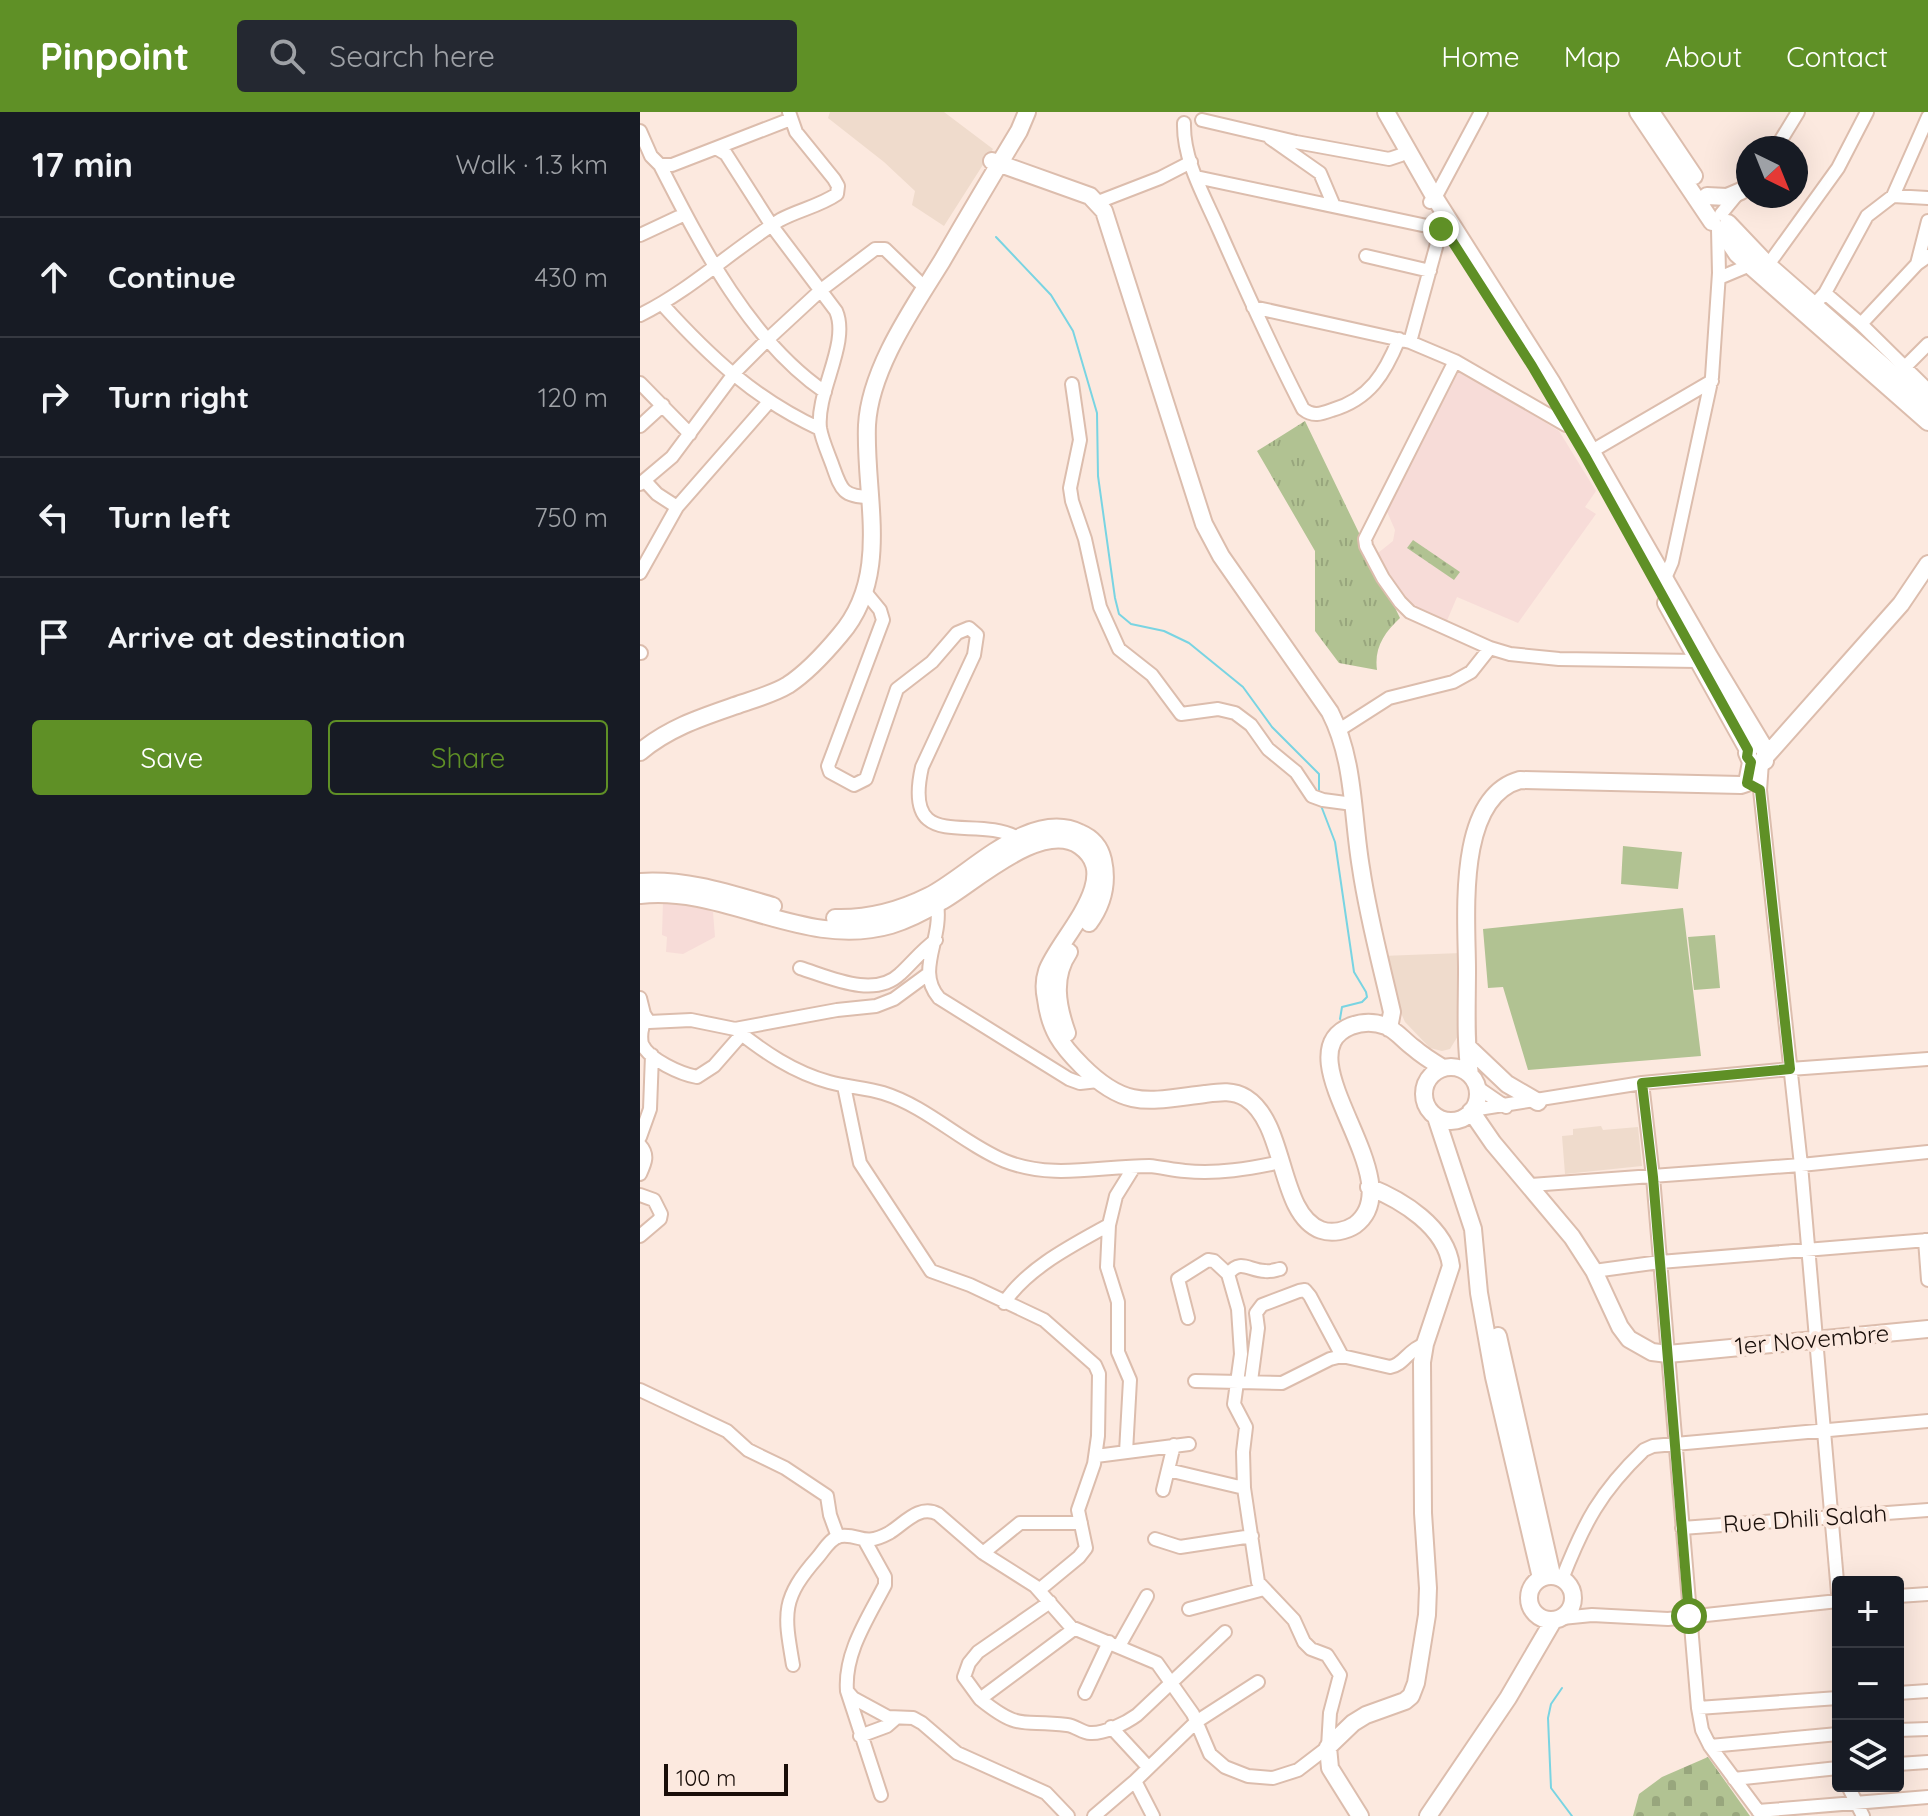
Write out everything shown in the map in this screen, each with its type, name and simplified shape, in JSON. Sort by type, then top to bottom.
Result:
[{"type":"main road","points":[[996,162],[1017,112]]},
{"type":"main road","points":[[640,752],[657,737],[681,725],[788,685],[812,666],[855,616],[866,593],[870,575],[873,535],[865,497],[858,428],[862,397],[872,368],[919,282],[1027,112]]},
{"type":"main road","points":[[1377,112],[1401,155],[1544,369],[1665,578],[1759,754],[1754,786],[1520,780],[1509,783],[1495,793],[1478,824],[1468,868],[1468,1042],[1477,1099],[1472,1111],[1447,1119]]},
{"type":"main road","points":[[1638,112],[1721,222],[1768,265],[1819,299],[1928,405]]},
{"type":"main road","points":[[1651,112],[1707,196],[1737,254],[1928,422]]},
{"type":"main road","points":[[1392,116],[1442,228],[1532,366],[1698,661],[1759,754]]},
{"type":"main road","points":[[996,162],[1076,190],[1098,202],[1109,226],[1204,524],[1221,556],[1330,712],[1339,730],[1349,766],[1363,882],[1392,1012],[1389,1028]]},
{"type":"main road","points":[[640,739],[673,719],[759,689],[786,676],[831,633],[854,598],[860,578],[867,425],[877,379],[985,180]]},
{"type":"main road","points":[[1707,196],[1727,197],[1736,193]]},
{"type":"main road","points":[[1759,754],[1797,723],[1901,604],[1928,564]]},
{"type":"main road","points":[[640,882],[665,880],[699,884],[796,914],[854,919],[881,914],[932,894],[984,857],[1018,838],[1053,830],[1076,831],[1088,837],[1102,855],[1105,873],[1101,903],[1065,957],[1057,980],[1062,1018],[1074,1057]]},
{"type":"main road","points":[[640,895],[682,895],[787,921],[843,930],[866,929],[891,925],[937,904],[1019,851],[1056,840],[1070,841],[1082,847],[1094,871],[1091,894],[1082,916],[1046,972],[1046,1001],[1062,1047],[1111,1091],[1131,1099],[1152,1101],[1219,1092],[1233,1092],[1245,1098],[1266,1118],[1301,1212],[1320,1230],[1332,1232],[1355,1224],[1366,1211],[1369,1187],[1361,1148],[1331,1073],[1329,1050],[1345,1029],[1371,1023],[1389,1028],[1444,1068],[1459,1069],[1473,1081]]},
{"type":"main road","points":[[1424,1089],[1428,1080],[1468,1042]]},
{"type":"main road","points":[[1468,1042],[1507,1084],[1538,1102]]},
{"type":"main road","points":[[1413,1048],[1426,1105],[1493,1143]]},
{"type":"main road","points":[[1472,1111],[1493,1143],[1572,1237],[1594,1271],[1620,1327],[1629,1339],[1652,1352],[1668,1354]]},
{"type":"main road","points":[[1428,1816],[1558,1619],[1569,1612],[1573,1594],[1552,1578],[1479,1293],[1473,1229],[1447,1119]]},
{"type":"main road","points":[[1360,1816],[1330,1768],[1328,1747],[1366,1715],[1405,1701],[1411,1696],[1416,1683],[1428,1588],[1421,1409],[1425,1344],[1448,1279],[1449,1255],[1435,1232],[1417,1215],[1383,1192],[1369,1187]]},
{"type":"main road","name":"1er Novembre","points":[[1668,1354],[1928,1329]]},
{"type":"main road","points":[[1552,1578],[1530,1591],[1531,1608],[1544,1620],[1558,1619]]},
{"type":"street","points":[[1432,200],[1481,112]]},
{"type":"street","points":[[1775,136],[1790,112]]},
{"type":"street","points":[[1783,136],[1798,112]]},
{"type":"street","points":[[1768,265],[1838,168],[1867,112]]},
{"type":"street","points":[[640,315],[662,304],[772,226],[837,194],[838,189],[834,179],[796,132],[790,116],[672,165],[650,161]]},
{"type":"street","points":[[1202,120],[1218,117],[1296,142],[1389,159],[1401,155]]},
{"type":"street","points":[[1928,117],[1893,196],[1867,216],[1819,299],[1861,324],[1928,390]]},
{"type":"street","points":[[1184,123],[1183,139],[1196,177],[1253,307],[1303,409],[1313,415],[1351,403],[1373,387],[1405,341],[1442,228],[1196,177]]},
{"type":"street","points":[[640,131],[650,161],[715,268],[768,339],[801,374],[825,392]]},
{"type":"street","points":[[1264,133],[1320,173],[1334,206]]},
{"type":"street","points":[[716,148],[726,154],[772,226],[836,311],[840,325],[820,429],[842,488],[847,494],[865,497]]},
{"type":"street","points":[[1098,202],[1160,178],[1191,162]]},
{"type":"street","points":[[1893,196],[1928,198]]},
{"type":"street","points":[[1665,578],[1672,562],[1712,381],[1721,222],[1736,202]]},
{"type":"street","points":[[640,235],[685,214]]},
{"type":"street","points":[[1861,324],[1922,260],[1928,221]]},
{"type":"street","points":[[677,507],[642,482],[672,457],[733,376],[768,339],[821,290],[875,249],[881,248],[919,282]]},
{"type":"street","points":[[1366,256],[1430,271]]},
{"type":"street","points":[[1719,278],[1750,265]]},
{"type":"street","points":[[662,304],[733,376],[768,403],[820,429]]},
{"type":"street","points":[[1253,307],[1405,341],[1455,361],[1566,425]]},
{"type":"street","points":[[1905,367],[1928,344]]},
{"type":"street","points":[[1455,361],[1365,539],[1383,578],[1400,602],[1410,612],[1510,654],[1546,658],[1698,661]]},
{"type":"street","points":[[1592,451],[1712,381]]},
{"type":"street","points":[[640,383],[690,434]]},
{"type":"street","points":[[1072,384],[1080,440],[1070,488],[1072,501],[1085,539],[1100,607],[1119,649],[1152,675],[1181,714],[1218,709],[1235,713],[1251,725],[1268,749],[1296,772],[1312,796],[1353,804]]},
{"type":"street","points":[[640,573],[677,507],[768,403]]},
{"type":"street","points":[[640,426],[663,405]]},
{"type":"street","points":[[866,593],[880,610],[883,620],[828,766],[830,772],[854,785],[866,779],[897,689],[932,662],[957,633],[969,628],[977,635],[974,655],[922,767],[918,784],[921,808],[938,827],[1002,830],[1018,838]]},
{"type":"street","points":[[1339,730],[1389,698],[1453,682],[1471,672],[1490,648]]},
{"type":"street","points":[[1754,786],[1801,1165],[1837,1576]]},
{"type":"street","points":[[937,904],[939,923],[928,974],[934,992],[952,1008],[1069,1079],[1080,1083],[1098,1081]]},
{"type":"street","points":[[800,968],[845,982],[880,985],[899,976],[936,940]]},
{"type":"street","points":[[640,998],[646,1018],[654,1023],[691,1020],[739,1031],[837,1010],[876,1006],[894,999],[928,974]]},
{"type":"street","points":[[646,1018],[641,1028],[641,1042],[652,1055],[697,1077],[714,1066],[739,1031]]},
{"type":"street","points":[[739,1031],[776,1060],[811,1076],[882,1093],[907,1103],[1004,1161],[1027,1168],[1055,1172],[1134,1167],[1226,1172],[1281,1162]]},
{"type":"street","points":[[640,1137],[650,1109],[652,1055]]},
{"type":"street","points":[[1472,1111],[1642,1083],[1928,1059]]},
{"type":"street","points":[[1473,1081],[1506,1107]]},
{"type":"street","points":[[1642,1083],[1653,1177],[1689,1616],[1702,1730],[1710,1746],[1760,1814],[1928,1797]]},
{"type":"street","points":[[844,1086],[860,1163],[927,1266],[939,1276],[970,1285],[1044,1320],[1095,1365],[1100,1379],[1096,1456],[1078,1510],[1087,1543],[1083,1553],[1039,1590]]},
{"type":"street","points":[[640,1145],[646,1152],[646,1158],[640,1174]]},
{"type":"street","points":[[1531,1185],[1801,1165],[1928,1152]]},
{"type":"street","points":[[1126,1452],[1130,1380],[1118,1352],[1118,1302],[1107,1267],[1109,1225],[1116,1196],[1134,1167]]},
{"type":"street","points":[[640,1195],[654,1200],[661,1214],[660,1219],[640,1236]]},
{"type":"street","points":[[1004,1303],[1024,1281],[1109,1225]]},
{"type":"street","points":[[1594,1271],[1660,1262],[1926,1240],[1928,1280]]},
{"type":"street","points":[[838,1537],[865,1541],[888,1533],[911,1516],[931,1511],[938,1514],[983,1553],[1039,1590],[1074,1629],[1157,1663],[1172,1682],[1196,1722],[1210,1754],[1218,1762],[1234,1772],[1273,1778],[1315,1759],[1328,1747],[1330,1713],[1340,1681],[1337,1667],[1327,1655],[1306,1645],[1294,1620],[1264,1589],[1256,1575],[1244,1488],[1246,1427],[1234,1404],[1240,1328],[1228,1274],[1214,1261],[1208,1260],[1182,1275],[1178,1283],[1188,1318]]},
{"type":"street","points":[[1228,1274],[1234,1266],[1242,1264],[1263,1272],[1280,1269]]},
{"type":"street","points":[[1251,1381],[1258,1328],[1256,1313],[1262,1305],[1299,1291],[1305,1290],[1310,1296],[1342,1356]]},
{"type":"street","points":[[1195,1381],[1282,1383],[1342,1356],[1397,1366],[1412,1348],[1425,1344]]},
{"type":"street","points":[[640,1390],[727,1431],[748,1450],[785,1468],[827,1496],[838,1537]]},
{"type":"street","points":[[1552,1578],[1602,1493],[1644,1450],[1653,1446],[1928,1421]]},
{"type":"street","points":[[1096,1456],[1189,1444]]},
{"type":"street","points":[[1163,1490],[1174,1445]]},
{"type":"street","points":[[1168,1470],[1244,1488]]},
{"type":"street","name":"Rue Dhili Salah","points":[[1682,1528],[1928,1510]]},
{"type":"street","points":[[983,1553],[1020,1523],[1081,1523]]},
{"type":"street","points":[[1155,1539],[1180,1547],[1252,1536]]},
{"type":"street","points":[[793,1665],[786,1631],[787,1604],[804,1573],[838,1537]]},
{"type":"street","points":[[865,1541],[885,1577],[885,1585],[859,1636],[847,1679],[847,1691],[881,1795]]},
{"type":"street","points":[[1189,1609],[1264,1589]]},
{"type":"street","points":[[1904,1596],[1928,1594]]},
{"type":"street","points":[[1085,1693],[1147,1596]]},
{"type":"street","points":[[1050,1602],[978,1652],[969,1663],[964,1677],[980,1699],[1007,1720],[1064,1724],[1090,1734],[1111,1727],[1132,1718],[1225,1632]]},
{"type":"street","points":[[1558,1619],[1592,1615],[1668,1619],[1832,1602]]},
{"type":"street","points":[[980,1699],[1074,1629]]},
{"type":"street","points":[[1094,1816],[1196,1722],[1258,1682]]},
{"type":"street","points":[[847,1691],[853,1698],[895,1719],[913,1718],[966,1758],[1046,1793],[1068,1816]]},
{"type":"street","points":[[1904,1693],[1928,1691]]},
{"type":"street","points":[[1698,1708],[1832,1698]]},
{"type":"street","points":[[860,1736],[887,1726],[895,1719]]},
{"type":"street","points":[[1111,1727],[1148,1767]]},
{"type":"street","points":[[1904,1730],[1928,1729]]},
{"type":"street","points":[[1710,1746],[1832,1735]]},
{"type":"street","points":[[1904,1764],[1928,1762]]},
{"type":"street","points":[[1734,1779],[1832,1769]]},
{"type":"street","points":[[1135,1781],[1153,1816]]},
{"type":"street","points":[[1851,1792],[1863,1816]]},
{"type":"shaded area","points":[[830,112],[944,112],[993,149],[944,226],[912,205],[915,191],[828,118]]},
{"type":"shaded area","points":[[1458,368],[1559,431],[1596,491],[1585,507],[1596,514],[1518,623],[1457,597],[1446,623],[1407,604],[1378,553],[1393,541],[1395,530],[1385,507]]},
{"type":"shaded area","points":[[663,901],[690,903],[713,912],[715,937],[683,954],[666,952],[667,937],[662,935]]},
{"type":"shaded area","points":[[1461,953],[1461,1031],[1450,1049],[1430,1048],[1405,1022],[1391,991],[1382,956]]},
{"type":"shaded area","points":[[1601,1126],[1603,1130],[1638,1127],[1642,1166],[1565,1174],[1562,1136],[1573,1135],[1573,1129]]},
{"type":"green space","points":[[1305,421],[1400,618],[1381,641],[1377,670],[1339,663],[1315,631],[1315,551],[1257,451]]},
{"type":"green space","points":[[1413,540],[1460,572],[1454,580],[1407,548]]},
{"type":"green space","points":[[1623,846],[1682,852],[1678,889],[1621,884]]},
{"type":"green space","points":[[1683,908],[1701,1056],[1528,1070],[1503,987],[1488,988],[1483,929]]},
{"type":"green space","points":[[1715,935],[1720,988],[1694,990],[1688,937]]},
{"type":"green space","points":[[1708,1757],[1750,1816],[1633,1816],[1639,1794],[1662,1777]]},
{"type":"waterway","points":[[996,237],[1051,295],[1073,331],[1097,413],[1098,476],[1119,614],[1131,624],[1164,631],[1189,643],[1243,687],[1272,727],[1319,774],[1319,793]]},
{"type":"waterway","points":[[1320,803],[1335,842],[1354,972],[1367,997],[1362,1002],[1342,1007],[1340,1019]]},
{"type":"waterway","points":[[1562,1688],[1551,1704],[1548,1718],[1551,1788],[1572,1816]]},
{"type":"route","points":[[1441,229],[1443,227],[1532,366],[1585,456],[1748,750],[1747,757],[1751,762],[1747,783],[1760,790],[1790,1069],[1642,1083],[1653,1177],[1689,1616]]}]
